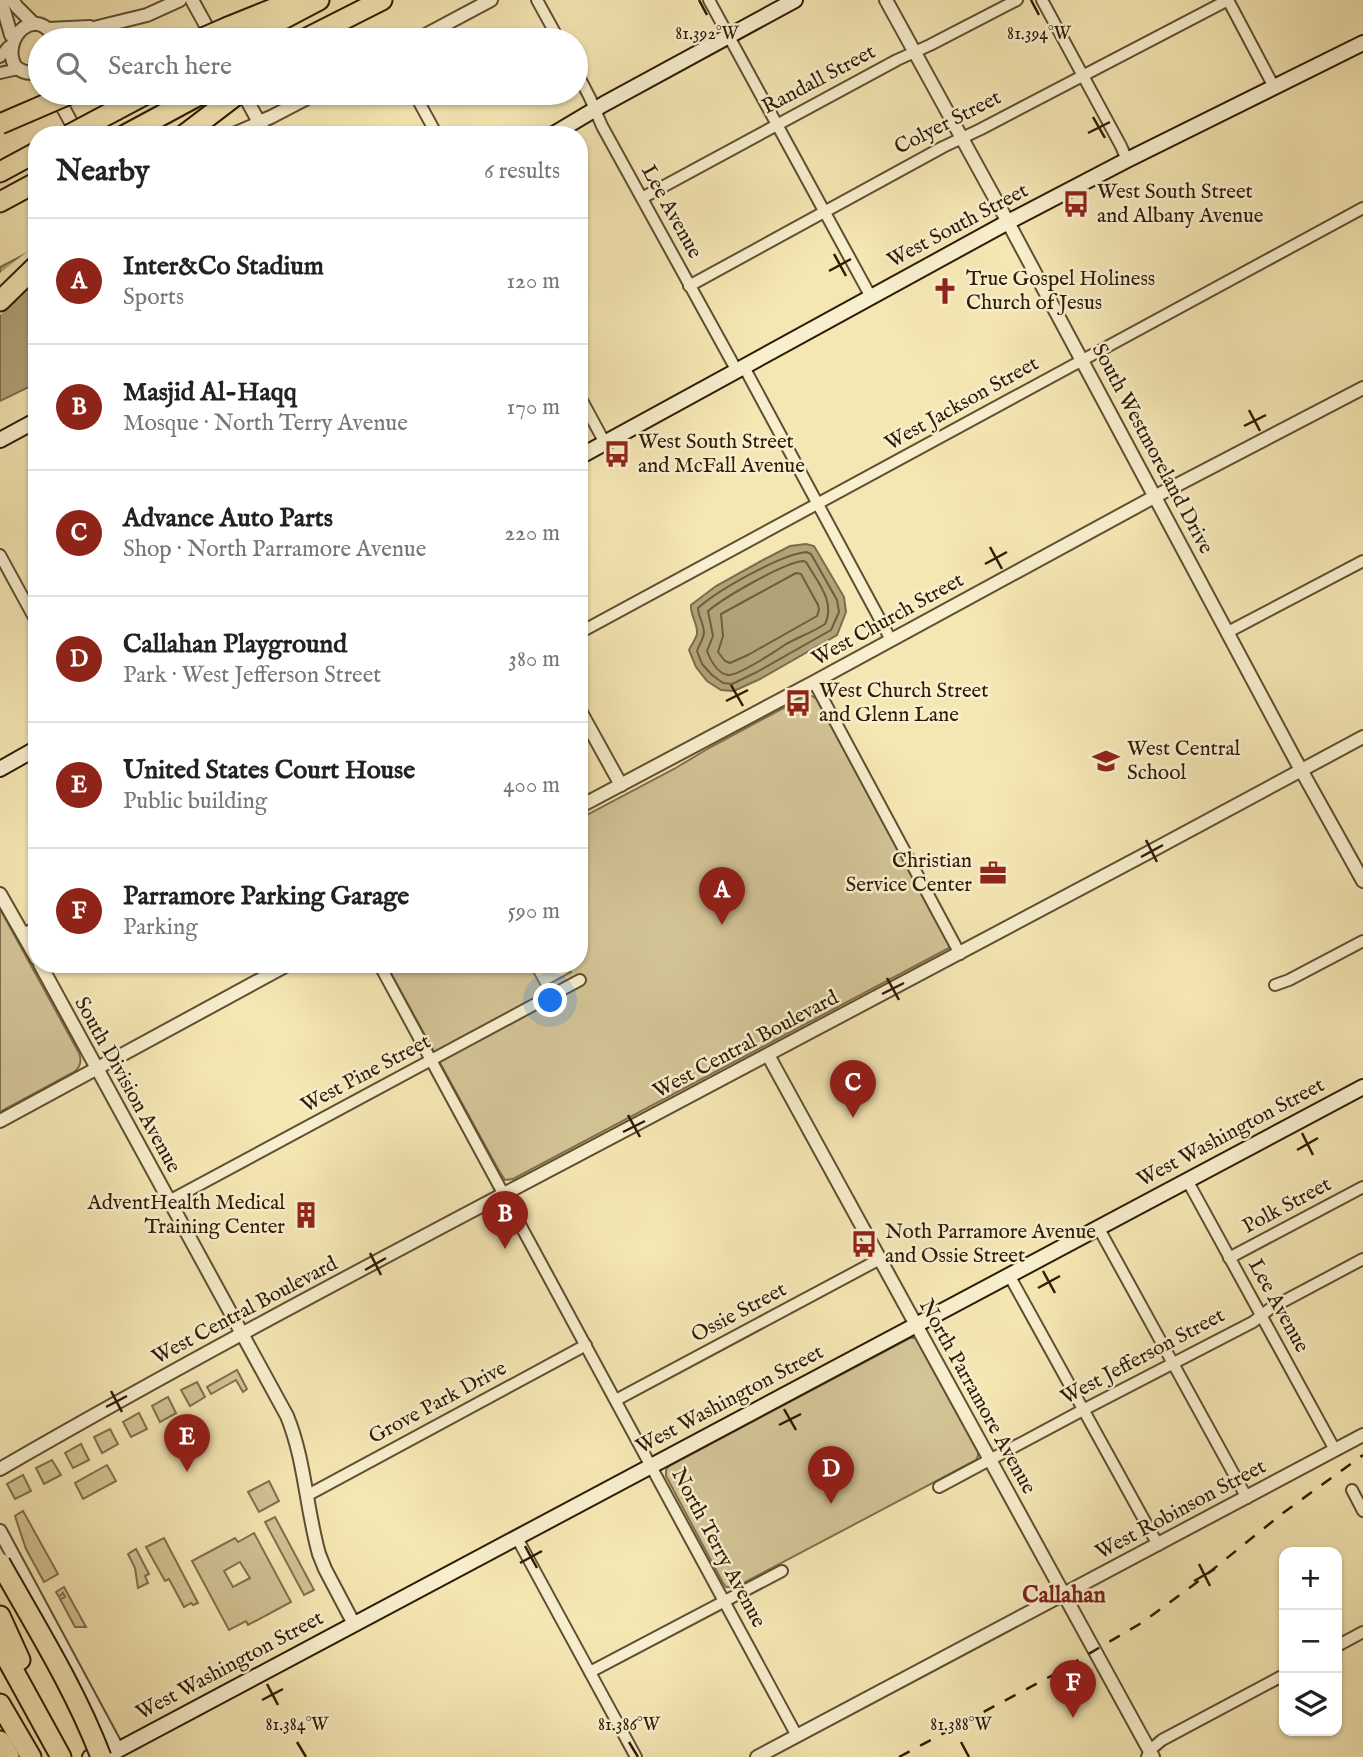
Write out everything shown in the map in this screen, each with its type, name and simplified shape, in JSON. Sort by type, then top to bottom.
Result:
[{"type":"highway","points":[[232,28],[295,0]]},
{"type":"highway","points":[[266,28],[319,0]]},
{"type":"highway","points":[[327,28],[382,0]]},
{"type":"highway","points":[[345,28],[389,0]]},
{"type":"highway","points":[[0,124],[44,105]]},
{"type":"highway","points":[[86,126],[125,105]]},
{"type":"highway","points":[[142,126],[181,105]]},
{"type":"highway","points":[[196,126],[225,105]]},
{"type":"highway","points":[[0,172],[28,157]]},
{"type":"highway","points":[[0,202],[28,187]]},
{"type":"highway","points":[[0,285],[28,265]]},
{"type":"highway","points":[[0,301],[28,274]]},
{"type":"highway","points":[[0,1563],[89,1724],[113,1755]]},
{"type":"highway","points":[[0,1616],[20,1659],[24,1692]]},
{"type":"highway","points":[[0,1646],[61,1757]]},
{"type":"highway","points":[[0,1704],[31,1757]]},
{"type":"highway","points":[[0,1741],[9,1757]]},
{"type":"main road","points":[[567,126],[795,0]]},
{"type":"main road","name":"West South Street","points":[[588,452],[1008,222],[1363,43]]},
{"type":"main road","points":[[0,440],[28,425]]},
{"type":"main road","points":[[0,769],[28,753]]},
{"type":"main road","name":"West Washington Street","points":[[90,1757],[100,1752],[113,1755],[1363,1087]]},
{"type":"street","points":[[1,0],[9,57],[28,71]]},
{"type":"street","points":[[12,0],[41,28]]},
{"type":"street","points":[[92,28],[147,15],[180,0]]},
{"type":"street","points":[[192,0],[217,28]]},
{"type":"street","points":[[438,28],[491,0]]},
{"type":"street","points":[[537,0],[552,28]]},
{"type":"street","points":[[709,0],[871,297]]},
{"type":"street","name":"South Westmoreland Drive","points":[[886,0],[1363,881]]},
{"type":"street","name":"Randall Street","points":[[642,198],[1017,0]]},
{"type":"street","points":[[1042,0],[1127,160]]},
{"type":"street","points":[[1228,0],[1274,87]]},
{"type":"street","name":"Colyer Street","points":[[689,286],[962,138],[1228,0]]},
{"type":"street","points":[[6,46],[22,26],[34,24]]},
{"type":"street","points":[[0,73],[28,74]]},
{"type":"street","name":"Lee Avenue","points":[[588,95],[599,121],[689,286],[740,369],[891,640]]},
{"type":"street","points":[[62,105],[73,126]]},
{"type":"street","points":[[248,105],[261,126]]},
{"type":"street","points":[[247,126],[294,105]]},
{"type":"street","points":[[421,105],[432,126]]},
{"type":"street","name":"West Jackson Street","points":[[588,628],[1363,208]]},
{"type":"street","name":"West Church Street","points":[[588,802],[1154,497],[1363,388]]},
{"type":"street","points":[[588,412],[605,443]]},
{"type":"street","points":[[0,555],[28,606]]},
{"type":"street","points":[[1228,632],[1363,561]]},
{"type":"street","points":[[814,682],[960,954]]},
{"type":"street","points":[[588,725],[621,785]]},
{"type":"street","name":"West Central Boulevard","points":[[0,1469],[103,1409],[242,1334],[1363,737]]},
{"type":"street","points":[[0,894],[28,943]]},
{"type":"street","points":[[23,934],[28,932]]},
{"type":"street","points":[[1275,985],[1363,941]]},
{"type":"street","name":"South Division Avenue","points":[[45,973],[287,1416],[297,1443],[318,1553],[354,1624]]},
{"type":"street","points":[[0,1121],[273,973]]},
{"type":"street","name":"North Terry Avenue","points":[[384,973],[797,1736]]},
{"type":"street","name":"West Pine Street","points":[[169,1201],[580,980]]},
{"type":"street","name":"North Parramore Avenue","points":[[768,1055],[1150,1755]]},
{"type":"street","name":"Lee Avenue","points":[[1187,1180],[1335,1450]]},
{"type":"street","name":"Polk Street","points":[[1229,1258],[1363,1187]]},
{"type":"street","points":[[1098,1227],[1247,1498]]},
{"type":"street","name":"Ossie Street","points":[[616,1400],[880,1259]]},
{"type":"street","name":"West Jefferson Street","points":[[939,1487],[1253,1322],[1271,1308],[1363,1259]]},
{"type":"street","points":[[1009,1275],[1158,1545]]},
{"type":"street","name":"Grove Park Drive","points":[[308,1495],[586,1346]]},
{"type":"street","name":"West Robinson Street","points":[[757,1757],[1363,1435]]},
{"type":"street","points":[[1352,1490],[1363,1511]]},
{"type":"street","points":[[0,1531],[113,1755]]},
{"type":"street","points":[[517,1538],[636,1757]]},
{"type":"street","points":[[590,1672],[782,1571]]},
{"type":"street","points":[[1342,1644],[1363,1632]]},
{"type":"street","points":[[1150,1755],[1163,1740],[1279,1678]]},
{"type":"shaded area","points":[[810,695],[817,699],[950,945],[949,948],[513,1179],[505,1180],[391,973],[534,973],[542,988],[569,973],[588,973],[588,814]]},
{"type":"shaded area","points":[[0,909],[28,960],[28,973],[35,973],[81,1061],[74,1072],[0,1112]]},
{"type":"shaded area","points":[[910,1338],[919,1341],[978,1450],[976,1460],[736,1587],[726,1587],[666,1476],[666,1470]]},
{"type":"shaded area","points":[[237,1370],[247,1389],[243,1392],[236,1380],[211,1394],[207,1387]]},
{"type":"shaded area","points":[[197,1382],[205,1397],[190,1406],[181,1390]]},
{"type":"shaded area","points":[[168,1397],[176,1413],[160,1422],[152,1406]]},
{"type":"shaded area","points":[[139,1413],[147,1429],[131,1437],[123,1422]]},
{"type":"shaded area","points":[[110,1429],[118,1444],[102,1453],[94,1437]]},
{"type":"shaded area","points":[[81,1444],[89,1460],[73,1468],[65,1453]]},
{"type":"shaded area","points":[[52,1460],[61,1475],[44,1484],[36,1468]]},
{"type":"shaded area","points":[[107,1465],[116,1481],[83,1499],[75,1483]]},
{"type":"shaded area","points":[[23,1475],[31,1491],[15,1499],[7,1484]]},
{"type":"shaded area","points":[[269,1481],[279,1501],[259,1512],[248,1492]]},
{"type":"shaded area","points":[[23,1511],[58,1574],[44,1582],[26,1549],[15,1516]]},
{"type":"shaded area","points":[[275,1517],[314,1590],[304,1595],[265,1522]]},
{"type":"shaded area","points":[[254,1533],[291,1602],[248,1625],[246,1621],[229,1630],[192,1561],[235,1538],[238,1542]],"holes":[[[240,1562],[250,1578],[233,1587],[224,1571]]]},
{"type":"shaded area","points":[[164,1538],[198,1603],[184,1607],[169,1579],[165,1581],[146,1547]]},
{"type":"shaded area","points":[[136,1549],[149,1574],[145,1576],[148,1583],[138,1588],[135,1568],[128,1554]]},
{"type":"shaded area","points":[[64,1587],[86,1627],[75,1627],[60,1599],[65,1597],[63,1593],[59,1597],[56,1592]]},
{"type":"water","points":[[28,253],[28,387],[0,401],[0,267]]},
{"type":"water","points":[[790,546],[814,546],[844,597],[846,612],[837,635],[734,691],[721,690],[707,681],[696,667],[689,650],[697,634],[691,605],[716,586],[763,560]]},
{"type":"pier","points":[[28,251],[28,289],[0,315],[0,273]]},
{"type":"railway","points":[[899,1757],[1051,1676],[1143,1622],[1283,1513],[1363,1455]]},
{"type":"place","name":"West South Street and Albany Avenue","points":[[1076,204]]},
{"type":"place","name":"True Gospel Holiness Church of Jesus","points":[[945,291]]},
{"type":"place","name":"West South Street and McFall Avenue","points":[[617,454]]},
{"type":"place","name":"West Church Street and Glenn Lane","points":[[798,703]]},
{"type":"place","name":"West Central School","points":[[1106,761]]},
{"type":"place","name":"Christian Service Center","points":[[993,873]]},
{"type":"place","name":"Inter&Co Stadium","points":[[722,925]]},
{"type":"place","name":"Advance Auto Parts","points":[[853,1118]]},
{"type":"place","name":"AdventHealth Medical Training Center","points":[[306,1215]]},
{"type":"place","name":"Noth Parramore Avenue and Ossie Street","points":[[864,1244]]},
{"type":"place","name":"Masjid Al-Haqq","points":[[505,1249]]},
{"type":"place","name":"United States Court House","points":[[187,1472]]},
{"type":"place","name":"Callahan Playground","points":[[831,1504]]},
{"type":"place","name":"Parramore Parking Garage","points":[[1073,1718]]},
{"type":"district","name":"Callahan","points":[[1064,1595]]}]
